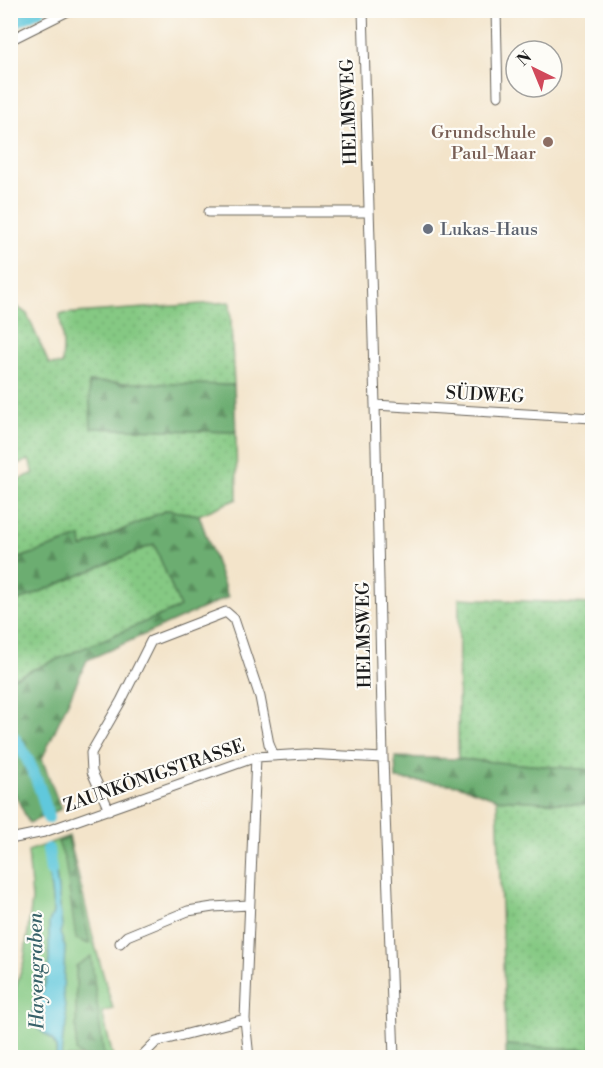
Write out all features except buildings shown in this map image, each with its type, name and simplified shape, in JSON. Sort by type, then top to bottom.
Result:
[{"type":"street","points":[[10,40],[70,10]]},
{"type":"street","name":"HELMSWEG","points":[[363,10],[375,405],[382,758],[394,1058]]},
{"type":"street","points":[[496,10],[498,96]]},
{"type":"street","points":[[209,212],[369,212]]},
{"type":"street","name":"SÜDWEG","points":[[375,405],[592,418]]},
{"type":"street","points":[[109,810],[92,772],[92,753],[151,641],[226,612],[234,618],[260,697],[269,744],[274,756]]},
{"type":"street","name":"ZAUNKÖNIGSTRASSE","points":[[10,839],[44,832],[256,757],[305,754],[382,758]]},
{"type":"street","points":[[249,1058],[245,1019],[256,757]]},
{"type":"street","points":[[120,943],[127,936],[188,911],[249,905]]},
{"type":"street","points":[[140,1058],[156,1042],[245,1019]]},
{"type":"green space","points":[[230,302],[234,385],[89,383],[92,428],[236,432],[237,499],[199,515],[167,510],[81,548],[80,537],[11,561],[11,483],[34,473],[29,460],[11,467],[10,310],[16,306],[27,314],[49,364],[62,365],[60,314]]},
{"type":"green space","points":[[89,382],[234,385],[236,432],[91,428]]},
{"type":"green space","points":[[167,510],[199,515],[228,597],[87,660],[42,759],[61,809],[29,823],[15,794],[11,794],[11,679],[180,607],[154,544],[11,604],[11,561],[81,537],[82,548]]},
{"type":"green space","points":[[154,544],[181,608],[11,679],[11,604]]},
{"type":"green space","points":[[459,598],[592,604],[592,770],[458,759]]},
{"type":"green space","points":[[395,757],[458,759],[592,770],[592,805],[497,799],[458,785],[396,779]]},
{"type":"green space","points":[[497,799],[592,805],[592,1050],[506,1045]]},
{"type":"green space","points":[[69,836],[94,942],[113,1009],[102,1012],[113,1057],[104,1057],[91,956],[76,966],[76,1052],[83,1057],[61,1057],[67,1023],[62,987],[65,947],[60,933],[62,926],[56,873],[51,857],[47,862],[53,909],[49,925],[48,969],[45,984],[33,1008],[32,1017],[36,1027],[54,1043],[56,1057],[11,1057],[10,1006],[24,961],[32,900],[28,851]],"holes":[[[68,838],[90,943],[76,939],[65,861],[58,842]]]},
{"type":"green space","points":[[69,838],[90,944],[75,939],[65,861],[58,842]]},
{"type":"green space","points":[[91,956],[104,1057],[83,1057],[76,1052],[76,966]]},
{"type":"green space","points":[[506,1045],[592,1050],[592,1057],[506,1057]]},
{"type":"water","points":[[50,855],[56,873],[62,926],[60,933],[65,947],[63,992],[67,1023],[61,1057],[56,1057],[56,1049],[51,1038],[36,1027],[32,1017],[33,1008],[43,989],[48,969],[49,923],[53,914],[47,862],[47,857]]},
{"type":"waterway","points":[[10,25],[40,10]]},
{"type":"waterway","name":"Hayengraben","points":[[10,733],[17,741],[34,773],[48,818]]},
{"type":"waterway","name":"Hayengraben","points":[[48,849],[51,871]]},
{"type":"place","name":"Grundschule Paul-Maar","points":[[548,142]]},
{"type":"place","name":"Lukas-Haus","points":[[428,229]]}]
